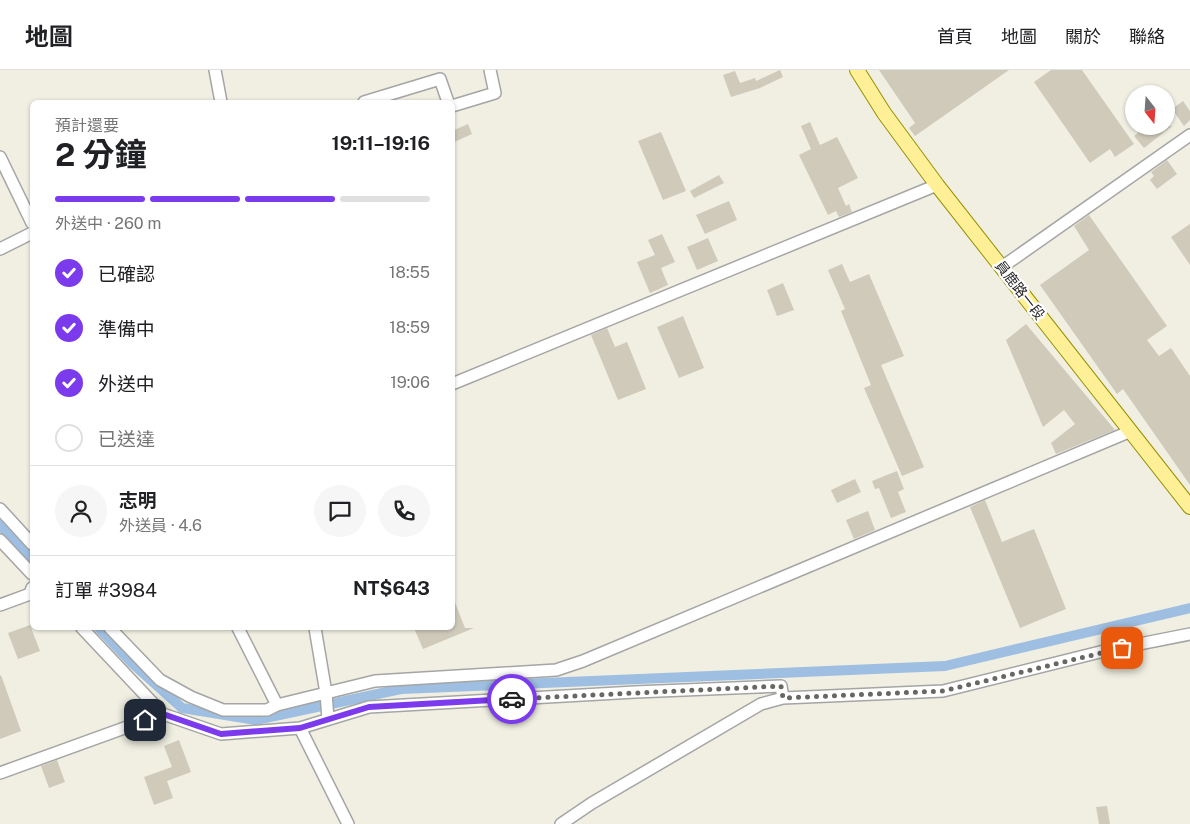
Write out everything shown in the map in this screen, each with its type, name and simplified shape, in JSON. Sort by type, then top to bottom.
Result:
[{"type":"main road","name":"員鹿路一段","points":[[857,70],[884,113],[937,185],[1189,502]]},
{"type":"lane","points":[[215,70],[220,100]]},
{"type":"lane","points":[[455,105],[495,93],[490,70]]},
{"type":"lane","points":[[371,100],[440,79],[447,100]]},
{"type":"lane","points":[[1002,267],[1190,135]]},
{"type":"lane","points":[[0,157],[30,219]]},
{"type":"lane","points":[[455,383],[937,185]]},
{"type":"lane","points":[[0,249],[30,234]]},
{"type":"lane","points":[[112,630],[160,680],[191,697],[223,710],[267,710],[277,705],[375,681],[556,670],[583,661],[1131,431]]},
{"type":"lane","points":[[0,509],[30,542]]},
{"type":"lane","points":[[0,540],[30,572]]},
{"type":"lane","points":[[0,605],[30,594]]},
{"type":"lane","points":[[84,630],[163,714],[221,734],[300,728],[369,707],[781,686],[783,698]]},
{"type":"lane","points":[[239,630],[277,705]]},
{"type":"lane","points":[[314,630],[326,693],[328,719]]},
{"type":"lane","points":[[561,824],[592,803],[761,704],[783,698],[943,691],[1104,652],[1190,634]]},
{"type":"lane","points":[[0,773],[163,714]]},
{"type":"lane","points":[[300,728],[348,824]]},
{"type":"building","points":[[780,70],[783,77],[760,88],[731,97],[723,75],[735,71],[740,83],[755,78],[756,81]]},
{"type":"building","points":[[879,70],[1009,70],[915,136],[909,128],[915,123]]},
{"type":"building","points":[[1051,70],[1082,70],[1125,131],[1125,135],[1128,135],[1134,144],[1115,157],[1110,149],[1090,163],[1034,82]]},
{"type":"building","points":[[1183,101],[1190,111],[1190,120],[1184,126],[1175,113],[1175,107]]},
{"type":"building","points":[[810,122],[820,145],[837,137],[858,178],[838,188],[846,206],[849,204],[852,212],[839,217],[836,211],[828,215],[799,155],[811,149],[801,126]]},
{"type":"building","points":[[468,124],[472,134],[455,142],[455,130]]},
{"type":"building","points":[[661,132],[686,191],[663,200],[638,141]]},
{"type":"building","points":[[1135,135],[1161,135],[1144,148],[1134,136]]},
{"type":"building","points":[[1167,160],[1177,174],[1157,189],[1150,180],[1154,176],[1151,172]]},
{"type":"building","points":[[719,175],[724,183],[694,198],[690,191]]},
{"type":"building","points":[[729,201],[737,220],[705,234],[696,215]]},
{"type":"building","points":[[1089,215],[1167,326],[1147,340],[1159,356],[1171,348],[1190,376],[1190,485],[1123,389],[1117,394],[1040,285],[1089,250],[1074,226]]},
{"type":"building","points":[[1190,224],[1190,265],[1171,237]]},
{"type":"building","points":[[662,234],[675,262],[661,268],[668,285],[650,293],[637,262],[655,255],[648,240]]},
{"type":"building","points":[[708,238],[718,261],[697,270],[687,247]]},
{"type":"building","points":[[842,264],[850,282],[869,274],[904,356],[881,365],[924,467],[902,476],[864,388],[871,385],[841,311],[845,309],[828,270]]},
{"type":"building","points":[[783,283],[794,310],[777,316],[767,290]]},
{"type":"building","points":[[683,316],[704,368],[679,378],[657,327]]},
{"type":"building","points":[[1026,324],[1115,430],[1056,454],[1051,443],[1075,424],[1064,410],[1043,427],[1006,340]]},
{"type":"building","points":[[607,328],[615,347],[627,342],[646,389],[618,400],[591,335]]},
{"type":"building","points":[[897,471],[904,489],[898,492],[906,512],[891,518],[879,488],[875,489],[872,481]]},
{"type":"building","points":[[855,479],[861,492],[837,503],[831,490]]},
{"type":"building","points":[[985,500],[1002,542],[1034,529],[1066,609],[1020,628],[970,507]]},
{"type":"building","points":[[868,511],[875,530],[854,539],[846,520]]},
{"type":"building","points":[[455,602],[465,628],[474,628],[423,649],[415,630],[455,630]]},
{"type":"building","points":[[30,625],[30,630],[32,630],[40,651],[18,659],[8,633]]},
{"type":"building","points":[[0,676],[21,731],[0,739]]},
{"type":"building","points":[[179,740],[191,772],[167,781],[173,798],[154,805],[144,777],[172,767],[164,746]]},
{"type":"building","points":[[57,760],[65,782],[49,788],[41,766]]},
{"type":"building","points":[[1107,806],[1110,824],[1099,824],[1096,807]]},
{"type":"waterway","points":[[0,525],[30,556]]},
{"type":"waterway","points":[[101,630],[132,663],[182,708],[256,720],[401,689],[945,666],[1190,608]]},
{"type":"way so far","points":[[512,699],[781,686],[783,698],[943,691],[1122,648]]},
{"type":"route","points":[[145,720],[163,714],[221,734],[300,728],[369,707],[512,699]]}]
